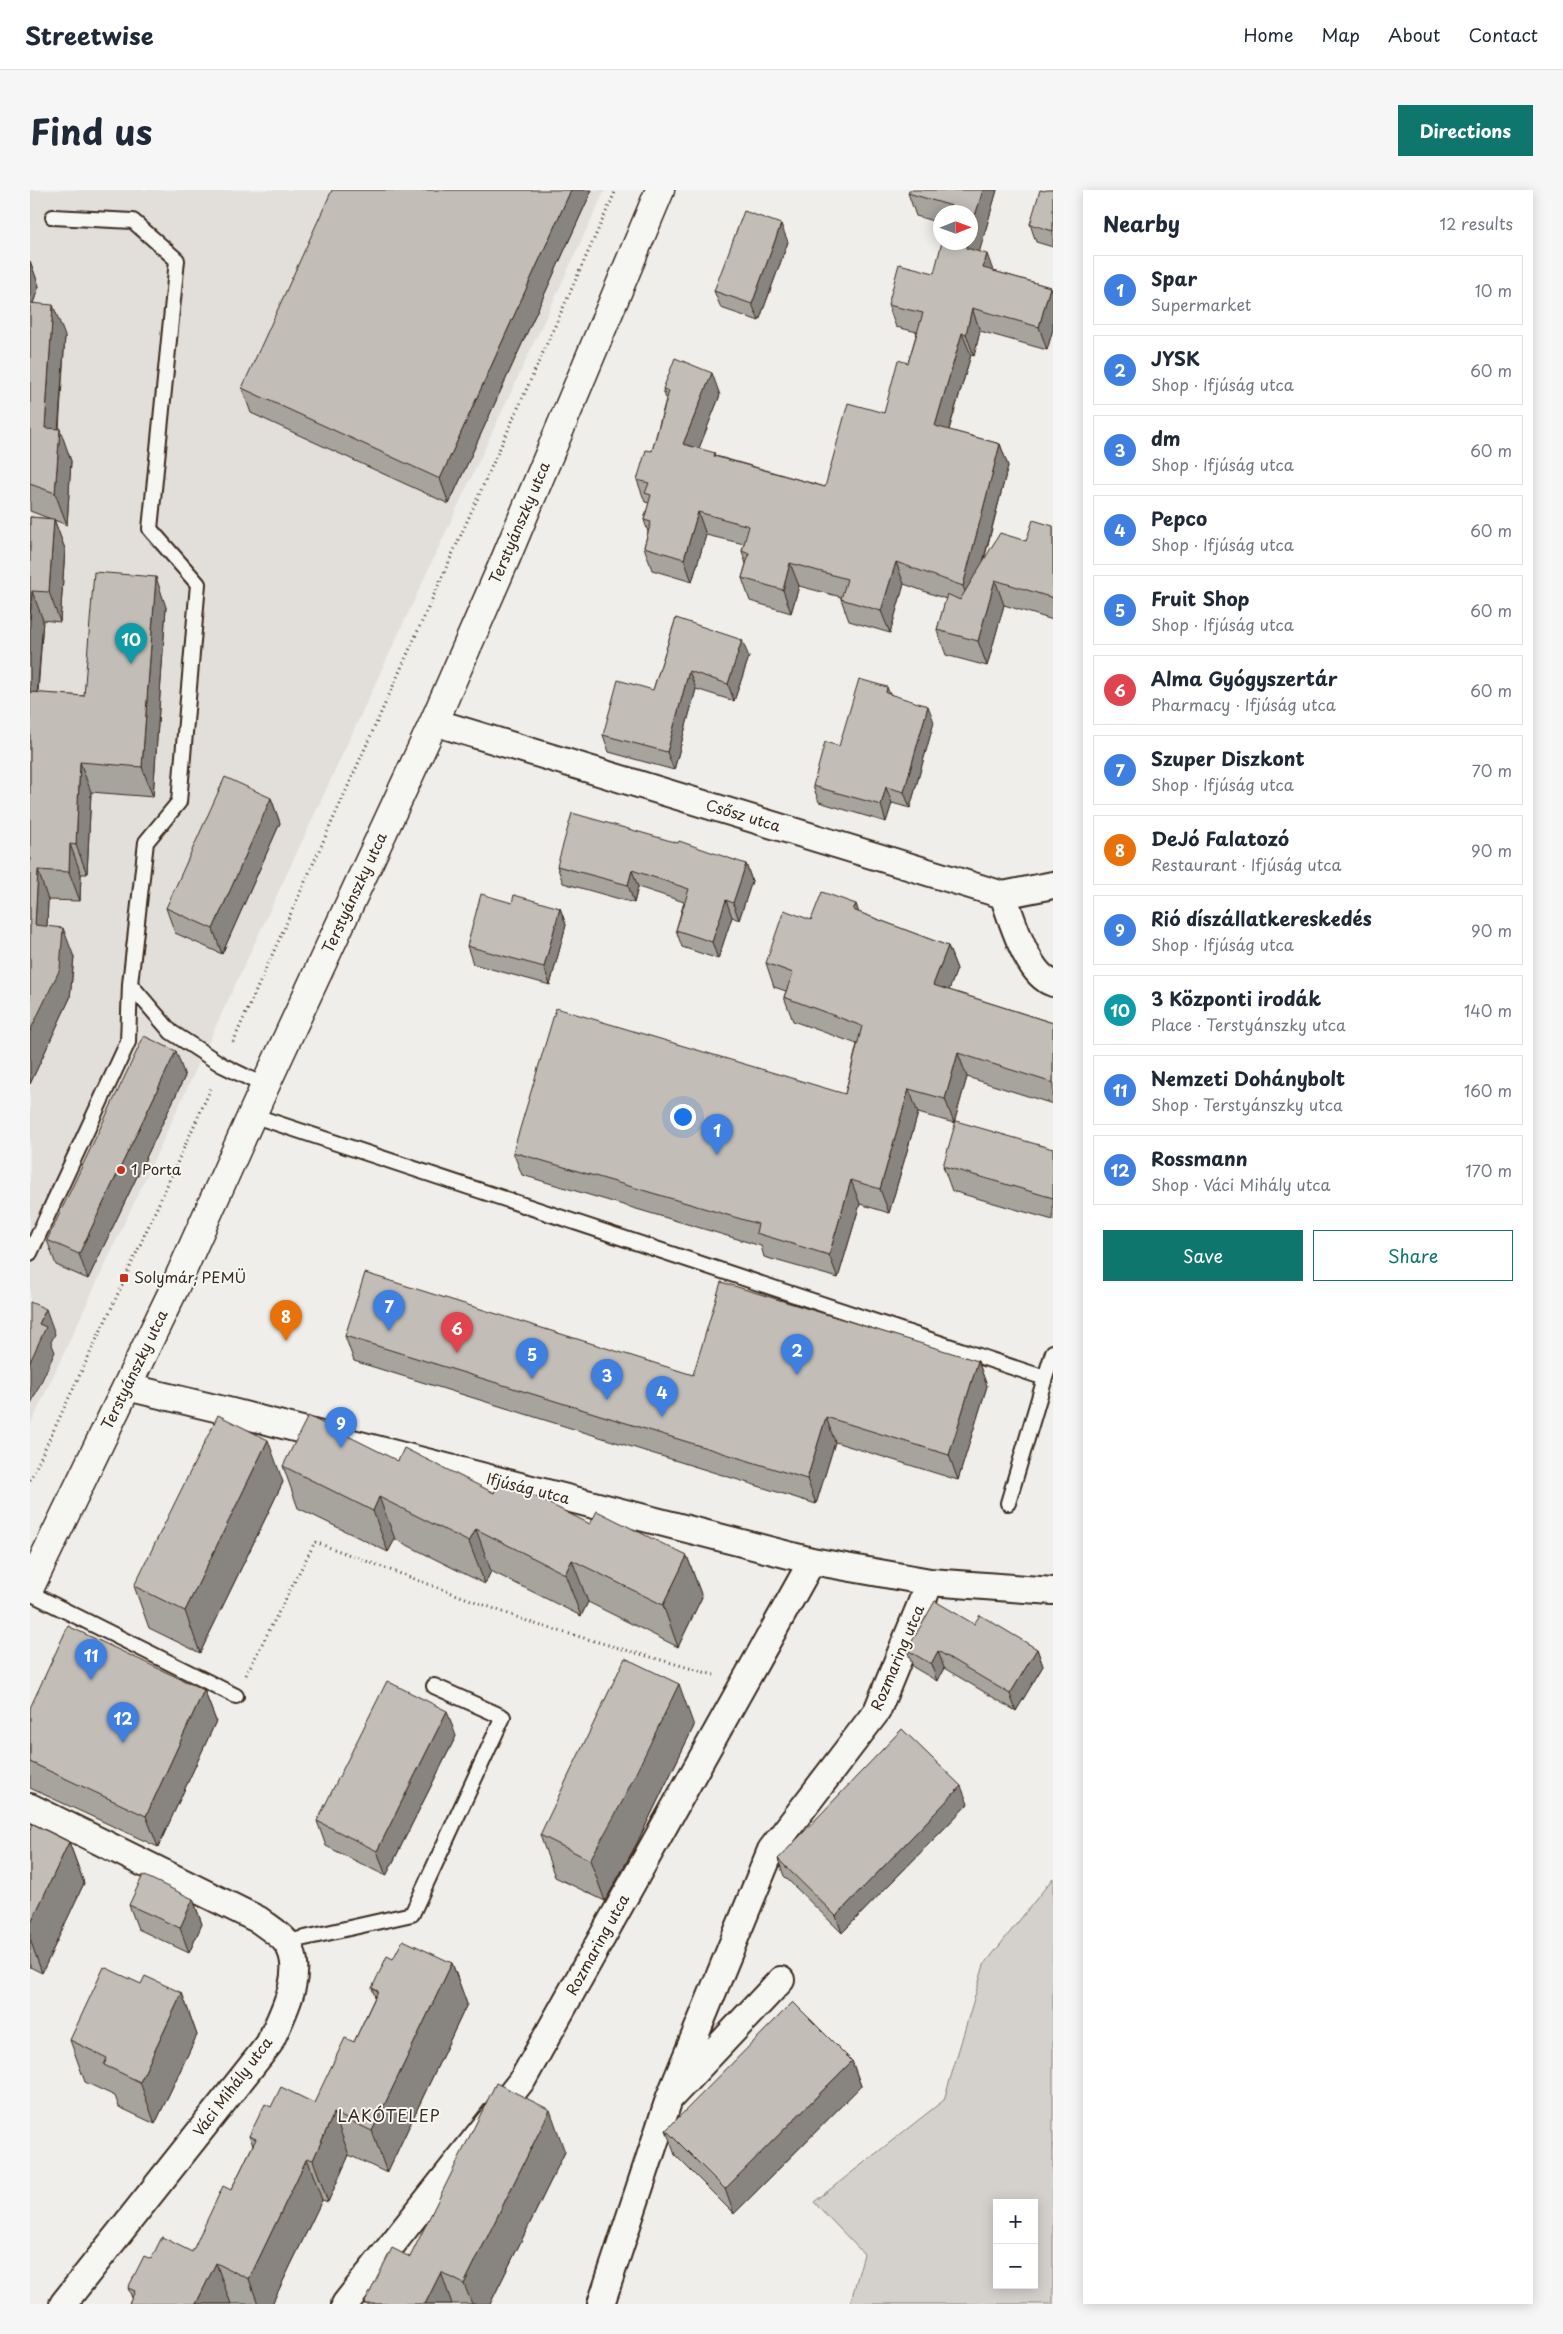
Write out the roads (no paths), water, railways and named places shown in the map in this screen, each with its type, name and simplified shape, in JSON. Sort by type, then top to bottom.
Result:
[{"type":"main road","name":"Terstyánszky utca","points":[[30,1587],[127,1387],[434,722],[505,560],[660,190]]},
{"type":"street","name":"Csősz utca","points":[[434,722],[1003,896],[1053,885]]},
{"type":"street","points":[[1003,896],[1028,960],[1048,981],[1053,983]]},
{"type":"street","name":"Ifjúság utca","points":[[127,1387],[232,1412],[812,1561],[930,1582],[1053,1591]]},
{"type":"street","name":"Rozmaring utca","points":[[345,2304],[523,2079],[812,1561]]},
{"type":"street","name":"Rozmaring utca","points":[[601,2304],[669,2099],[771,1850],[877,1711],[930,1582]]},
{"type":"street","points":[[30,1807],[260,1920],[287,1942]]},
{"type":"street","name":"Váci Mihály utca","points":[[63,2304],[269,2044],[288,2002],[295,1968],[287,1942]]},
{"type":"street","name":"Rozmaring utca","points":[[669,2099],[781,1980]]},
{"type":"lane","points":[[30,1253],[128,1042],[130,984],[146,842],[179,802],[198,584],[150,529],[176,260],[133,221],[53,217]]},
{"type":"lane","points":[[130,984],[171,1032],[222,1065],[265,1086]]},
{"type":"lane","points":[[252,1115],[1044,1378]]},
{"type":"lane","points":[[1008,1503],[1053,1352]]},
{"type":"lane","points":[[30,1593],[236,1696]]},
{"type":"lane","points":[[287,1942],[412,1914],[503,1717],[434,1686]]},
{"type":"place","name":"3 Központi irodák","points":[[131,664]]},
{"type":"place","name":"Spar","points":[[717,1155]]},
{"type":"place","name":"1 Porta","points":[[121,1170]]},
{"type":"place","name":"Solymár, PEMÜ","points":[[124,1278]]},
{"type":"place","name":"Szuper Diszkont","points":[[389,1331]]},
{"type":"place","name":"DeJó Falatozó","points":[[286,1341]]},
{"type":"place","name":"Alma Gyógyszertár","points":[[457,1353]]},
{"type":"place","name":"JYSK","points":[[797,1375]]},
{"type":"place","name":"Fruit Shop","points":[[532,1379]]},
{"type":"place","name":"dm","points":[[607,1400]]},
{"type":"place","name":"Pepco","points":[[662,1417]]},
{"type":"place","name":"Rió díszállatkereskedés","points":[[341,1448]]},
{"type":"place","name":"Nemzeti Dohánybolt","points":[[91,1680]]},
{"type":"place","name":"Rossmann","points":[[123,1743]]},
{"type":"district","name":"LAKÓTELEP","points":[[389,2116]]}]
